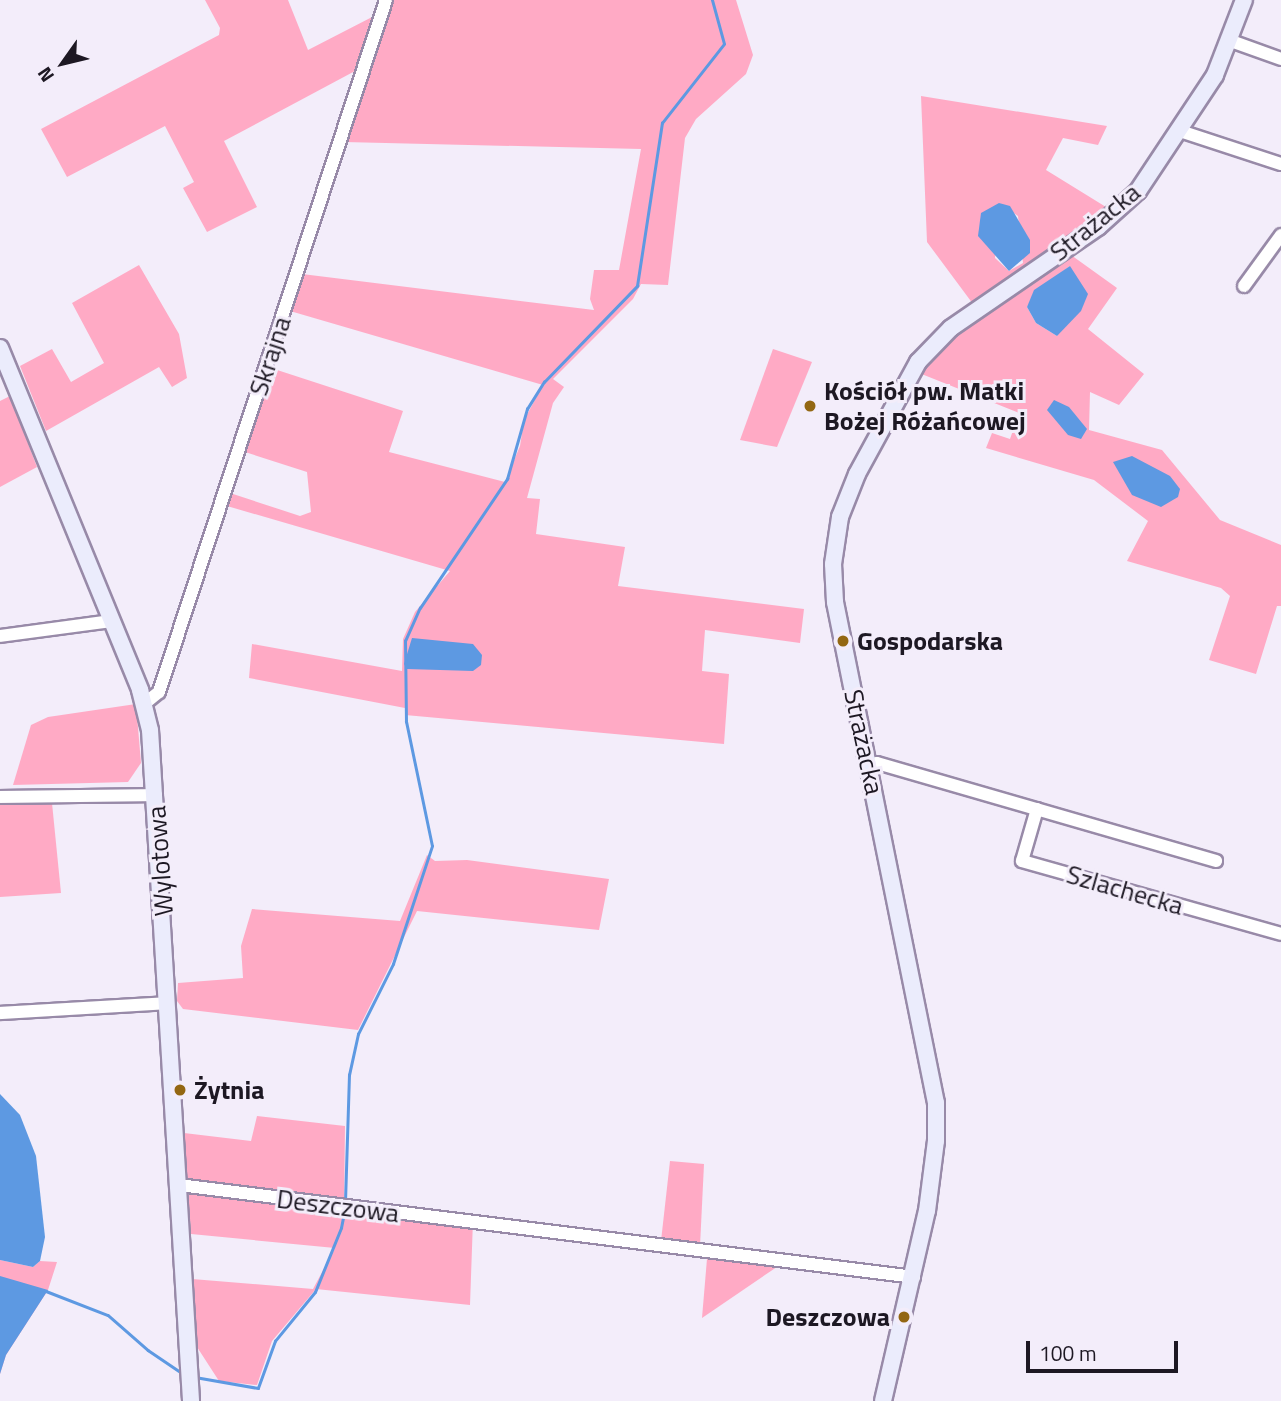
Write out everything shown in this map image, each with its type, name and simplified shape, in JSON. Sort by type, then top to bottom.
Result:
[{"type":"street","name":"Skrajna","points":[[144,704],[159,692],[386,0]]},
{"type":"street","name":"Strażacka","points":[[883,1401],[914,1277],[935,1152],[936,1103],[833,577],[837,528],[853,481],[904,383],[931,346],[1116,212],[1147,180],[1180,131],[1231,41],[1244,0]]},
{"type":"street","points":[[1231,41],[1281,59]]},
{"type":"street","points":[[1180,131],[1281,164]]},
{"type":"street","points":[[1244,286],[1281,235]]},
{"type":"street","name":"Wylotowa","points":[[0,348],[144,704],[156,795],[191,1401]]},
{"type":"street","points":[[0,636],[111,621]]},
{"type":"street","points":[[869,765],[877,763],[1216,861]]},
{"type":"street","points":[[0,797],[156,795]]},
{"type":"street","name":"Szlachecka","points":[[1037,809],[1022,861],[1281,934]]},
{"type":"street","points":[[0,1013],[168,1003]]},
{"type":"street","name":"Deszczowa","points":[[179,1185],[344,1208],[780,1257],[914,1277]]},
{"type":"shaded area","points":[[205,0],[288,0],[308,50],[376,15],[386,0],[736,0],[753,55],[746,74],[696,119],[685,138],[668,285],[641,284],[633,299],[553,379],[564,387],[553,403],[527,498],[540,499],[536,534],[625,547],[618,586],[804,609],[800,643],[705,630],[702,671],[729,674],[724,744],[405,715],[405,708],[249,678],[252,644],[402,671],[403,639],[415,612],[450,571],[227,506],[230,493],[300,516],[311,512],[307,472],[242,451],[271,368],[403,411],[389,452],[505,482],[520,446],[524,420],[543,385],[290,311],[302,274],[594,310],[590,299],[594,270],[619,270],[641,149],[344,142],[366,72],[355,71],[224,141],[257,207],[207,232],[183,188],[194,182],[165,126],[67,177],[41,129],[219,35],[220,28]]},
{"type":"shaded area","points":[[921,96],[1107,126],[1098,145],[1063,138],[1046,170],[1106,207],[1106,211],[973,304],[927,242]],"holes":[[[999,203],[1018,216],[1023,263],[1009,271],[995,258]]]},
{"type":"shaded area","points":[[1071,255],[1117,288],[1088,329],[1144,374],[1119,405],[1090,392],[1089,430],[1162,450],[1220,520],[1281,545],[1281,606],[1277,606],[1256,674],[1209,660],[1230,596],[1221,588],[1127,561],[1148,521],[1094,480],[986,448],[992,433],[1010,439],[1019,413],[919,373],[943,345]],"holes":[[[1070,266],[1057,336],[1036,323],[1027,307],[1041,288]]]},
{"type":"shaded area","points":[[139,265],[179,334],[187,378],[172,387],[159,367],[46,431],[20,366],[52,349],[71,382],[104,363],[72,303]]},
{"type":"shaded area","points":[[773,349],[812,362],[777,447],[740,440]]},
{"type":"shaded area","points":[[10,396],[37,467],[0,487],[0,401]]},
{"type":"shaded area","points":[[136,704],[141,763],[128,782],[13,785],[31,725],[48,717]]},
{"type":"shaded area","points":[[52,803],[61,893],[0,897],[0,804]]},
{"type":"shaded area","points":[[427,855],[435,861],[467,860],[609,879],[599,930],[417,911],[358,1030],[183,1009],[177,1001],[178,983],[243,978],[241,946],[252,909],[400,921]]},
{"type":"shaded area","points":[[257,1116],[345,1126],[344,1208],[473,1220],[470,1305],[316,1289],[272,1341],[257,1385],[219,1381],[197,1347],[192,1279],[313,1289],[335,1248],[191,1234],[184,1133],[251,1141]]},
{"type":"shaded area","points":[[670,1161],[704,1164],[700,1246],[661,1241]]},
{"type":"shaded area","points":[[708,1247],[790,1258],[702,1318]]},
{"type":"shaded area","points":[[0,1260],[33,1267],[40,1261],[57,1262],[48,1290],[6,1355],[0,1374]]},
{"type":"water","points":[[999,203],[1010,206],[1030,240],[1030,253],[1009,271],[978,236],[981,213]]},
{"type":"water","points":[[1070,266],[1088,294],[1081,311],[1057,336],[1036,323],[1027,307],[1034,290]]},
{"type":"water","points":[[1054,400],[1069,407],[1087,429],[1081,439],[1068,435],[1047,410]]},
{"type":"water","points":[[1132,456],[1170,476],[1180,489],[1178,497],[1161,507],[1132,495],[1113,462]]},
{"type":"water","points":[[412,638],[473,644],[482,655],[481,665],[473,671],[407,669],[404,664]]},
{"type":"water","points":[[0,1094],[20,1115],[36,1156],[45,1237],[40,1261],[33,1267],[0,1260]]},
{"type":"water","points":[[0,1276],[48,1290],[6,1355],[0,1374]]},
{"type":"waterway","points":[[345,1202],[349,1075],[358,1034],[393,964],[432,846],[406,722],[405,641],[420,608],[507,479],[527,409],[544,382],[637,286],[662,123],[724,44],[712,0]]},
{"type":"waterway","points":[[195,1377],[258,1388],[275,1341],[315,1292],[341,1228],[344,1212]]},
{"type":"waterway","points":[[46,1291],[108,1315],[148,1350],[182,1373]]},
{"type":"place","name":"Kościół pw. Matki Bożej Różańcowej","points":[[810,406]]},
{"type":"place","name":"Gospodarska","points":[[843,641]]},
{"type":"place","name":"Żytnia","points":[[180,1090]]},
{"type":"place","name":"Deszczowa","points":[[904,1317]]}]
